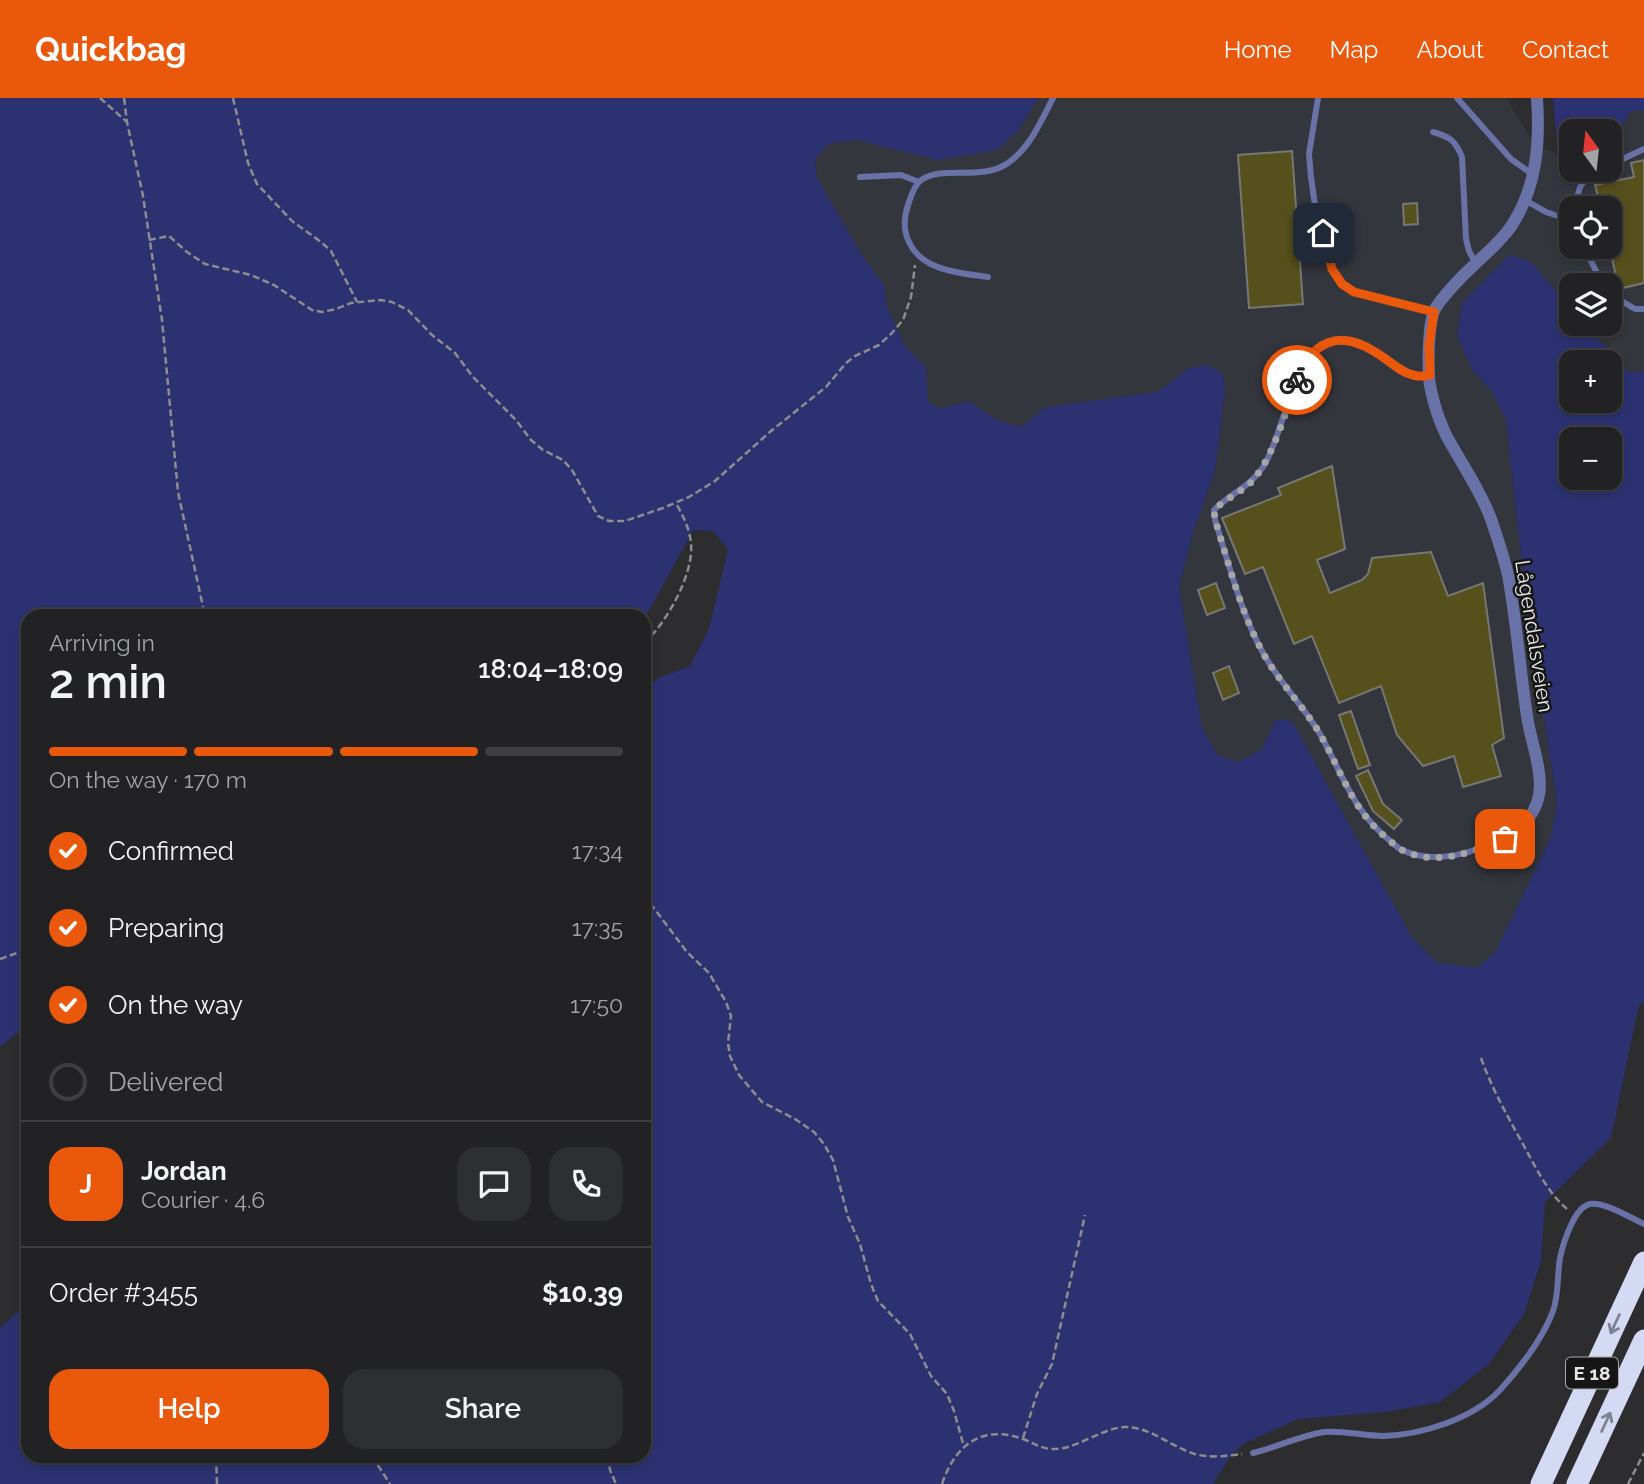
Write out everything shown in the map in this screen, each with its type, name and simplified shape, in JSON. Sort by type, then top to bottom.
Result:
[{"type":"highway","name":"E 18","points":[[1541,1484],[1644,1262]]},
{"type":"highway","name":"E 18","points":[[1577,1484],[1644,1340]]},
{"type":"street","name":"Lågendalsveien","points":[[1505,839],[1521,828],[1532,814],[1539,796],[1540,780],[1522,686],[1516,623],[1507,572],[1490,517],[1471,476],[1445,433],[1430,389],[1429,345],[1434,312],[1452,288],[1499,243],[1513,225],[1525,200],[1537,164],[1539,133],[1536,98]]},
{"type":"lane","points":[[988,277],[951,271],[936,266],[917,254],[906,234],[905,215],[914,189],[926,178],[943,174],[991,172],[1004,166],[1026,146],[1053,98]]},
{"type":"lane","points":[[1318,98],[1309,155],[1316,213],[1332,269],[1342,284],[1354,292],[1434,312]]},
{"type":"lane","points":[[1457,98],[1511,159],[1534,175]]},
{"type":"lane","points":[[1433,132],[1449,136],[1462,157],[1466,239],[1476,264]]},
{"type":"lane","points":[[1622,159],[1644,149]]},
{"type":"lane","points":[[860,177],[901,176],[919,182]]},
{"type":"lane","points":[[1525,200],[1559,216]]},
{"type":"lane","points":[[1622,301],[1636,309],[1644,310]]},
{"type":"lane","points":[[1430,375],[1412,375],[1355,342],[1325,342],[1311,353],[1300,372],[1265,463],[1251,483],[1214,510],[1215,520],[1235,584],[1263,653],[1320,733],[1361,812],[1376,830],[1401,850],[1450,858],[1505,839]]},
{"type":"lane","points":[[1253,1453],[1326,1432],[1384,1436],[1423,1430],[1465,1417],[1498,1393],[1540,1337],[1554,1309],[1561,1255],[1575,1215],[1591,1204],[1605,1206],[1644,1224]]},
{"type":"path","points":[[100,98],[127,122]]},
{"type":"path","points":[[124,98],[143,196],[162,320],[178,492],[203,609]]},
{"type":"path","points":[[233,98],[248,163],[257,184],[292,221],[331,251],[357,302]]},
{"type":"path","points":[[149,240],[169,236],[205,264],[251,275],[274,285],[312,310],[322,312],[357,302],[380,300],[392,302],[408,310],[432,335],[455,353],[472,377],[516,420],[531,440],[543,450],[563,460],[572,470],[598,516],[609,521],[625,521],[676,503],[715,481],[826,387],[846,363],[879,345],[903,320],[911,298],[917,254]]},
{"type":"path","points":[[651,637],[675,602],[690,562],[691,544],[686,523],[676,503]]},
{"type":"path","points":[[651,904],[687,952],[709,974],[726,1002],[731,1016],[728,1043],[730,1056],[739,1075],[762,1102],[795,1119],[814,1132],[824,1144],[833,1160],[848,1217],[860,1244],[878,1301],[910,1334],[932,1376],[947,1394],[964,1447]]},
{"type":"path","points":[[0,959],[21,951]]},
{"type":"path","points":[[1481,1058],[1505,1113],[1534,1165],[1552,1193],[1575,1215]]},
{"type":"path","points":[[1023,1438],[1037,1394],[1052,1364],[1085,1215]]},
{"type":"path","points":[[942,1484],[947,1469],[971,1440],[995,1433],[1023,1438],[1044,1449],[1058,1450],[1124,1427],[1147,1432],[1192,1454],[1219,1457],[1253,1453]]},
{"type":"path","points":[[1628,1484],[1644,1453]]},
{"type":"path","points":[[216,1463],[217,1484]]},
{"type":"path","points":[[376,1463],[390,1484]]},
{"type":"path","points":[[609,1463],[616,1484]]},
{"type":"shaded area","points":[[0,98],[1038,98],[1018,131],[997,150],[938,160],[857,140],[828,144],[815,159],[817,178],[861,254],[884,285],[887,307],[905,346],[926,368],[928,402],[940,409],[968,401],[997,420],[1021,427],[1046,407],[1158,392],[1189,368],[1207,365],[1223,374],[1225,390],[1215,471],[1193,533],[1179,587],[1202,728],[1217,755],[1238,762],[1262,749],[1276,719],[1292,721],[1411,936],[1436,962],[1477,968],[1496,951],[1550,839],[1557,805],[1520,546],[1506,420],[1491,390],[1473,371],[1457,336],[1462,303],[1509,255],[1530,261],[1559,294],[1559,336],[1596,336],[1608,350],[1559,350],[1559,413],[1622,413],[1622,365],[1628,372],[1644,372],[1644,1000],[1638,1008],[1611,1138],[1545,1202],[1541,1261],[1524,1314],[1489,1364],[1440,1402],[1384,1412],[1298,1419],[1243,1444],[1231,1456],[1214,1484],[0,1484],[0,1328],[21,1309],[21,1463],[651,1463],[651,685],[659,678],[690,666],[709,629],[728,550],[713,531],[693,530],[650,609],[21,609],[21,1030],[0,1047]]},
{"type":"shaded area","points":[[1038,98],[1506,98],[1536,146],[1559,154],[1559,182],[1622,182],[1622,125],[1631,111],[1644,110],[1644,372],[1628,372],[1622,365],[1622,350],[1608,350],[1596,336],[1622,336],[1622,273],[1559,273],[1559,294],[1530,261],[1509,255],[1462,303],[1457,336],[1473,371],[1491,390],[1506,419],[1520,546],[1557,805],[1550,839],[1496,951],[1478,968],[1436,962],[1411,936],[1292,721],[1276,719],[1262,749],[1238,762],[1217,755],[1202,728],[1179,587],[1193,533],[1215,471],[1225,390],[1223,374],[1189,368],[1158,392],[1046,407],[1021,427],[997,420],[968,401],[940,409],[927,402],[926,368],[905,346],[887,307],[884,285],[861,254],[817,178],[815,159],[828,144],[857,140],[938,160],[1018,131]]},
{"type":"shaded area","points":[[1553,98],[1644,98],[1644,110],[1631,111],[1622,125],[1622,119],[1559,119],[1559,147]]},
{"type":"building","points":[[1292,151],[1303,304],[1249,308],[1238,155]]},
{"type":"building","points":[[1644,160],[1644,283],[1622,288],[1622,273],[1615,273],[1612,259],[1622,259],[1622,196],[1598,196],[1595,185],[1622,182],[1622,179],[1634,177],[1631,163]]},
{"type":"building","points":[[1417,203],[1418,224],[1404,225],[1403,204]]},
{"type":"building","points":[[1332,466],[1345,549],[1317,560],[1330,593],[1362,580],[1368,574],[1372,558],[1431,552],[1448,596],[1483,583],[1504,738],[1492,745],[1501,776],[1463,787],[1454,756],[1423,766],[1397,735],[1381,686],[1339,703],[1312,636],[1294,644],[1263,567],[1245,574],[1222,518],[1281,495],[1278,488]]},
{"type":"building","points":[[1216,583],[1225,608],[1207,615],[1198,590]]},
{"type":"building","points":[[1229,666],[1239,693],[1223,700],[1213,673]]},
{"type":"building","points":[[1351,711],[1370,765],[1358,769],[1339,715]]},
{"type":"building","points":[[1368,770],[1383,804],[1402,820],[1394,829],[1373,811],[1356,776]]},
{"type":"way so far","points":[[1297,380],[1265,463],[1251,483],[1214,510],[1235,584],[1252,629],[1263,653],[1320,733],[1361,812],[1376,830],[1401,850],[1450,858],[1505,839]]},
{"type":"route","points":[[1297,380],[1311,353],[1325,342],[1339,340],[1355,342],[1374,351],[1412,375],[1430,375],[1429,345],[1434,312],[1354,292],[1342,284],[1332,269],[1323,233]]}]
